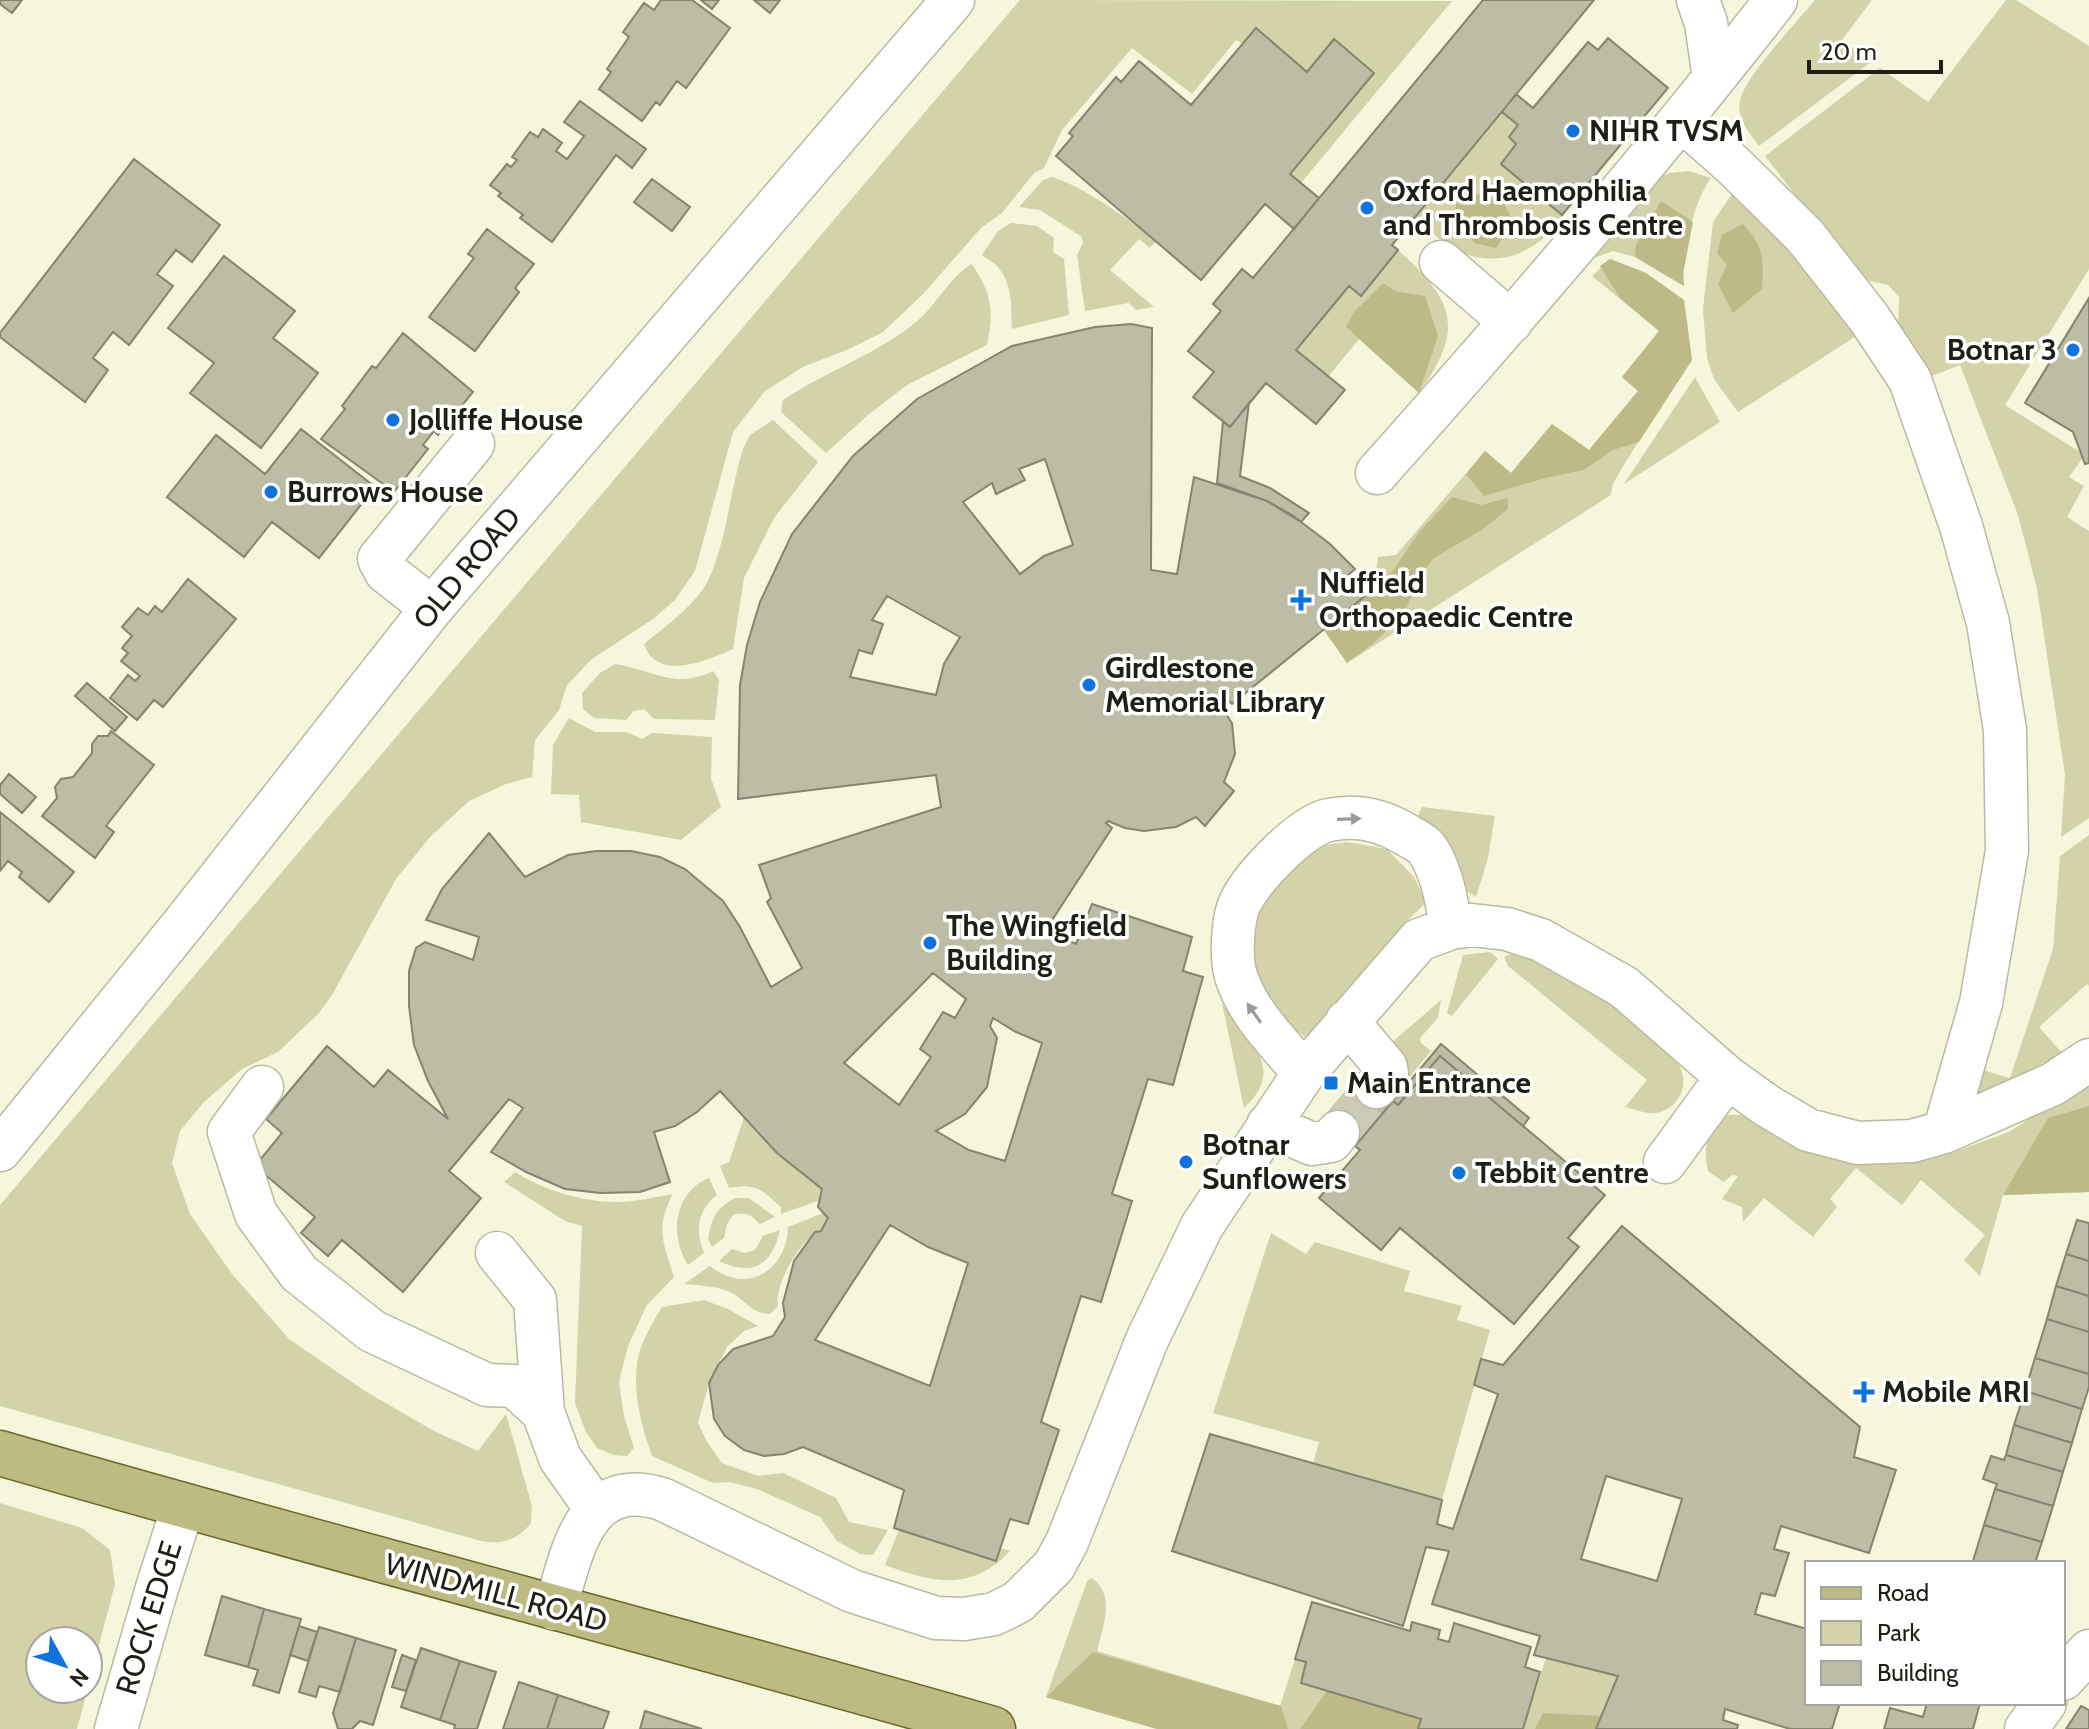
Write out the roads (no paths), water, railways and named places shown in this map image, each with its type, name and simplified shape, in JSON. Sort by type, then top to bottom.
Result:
[{"type":"main road","name":"WINDMILL ROAD","points":[[0,1453],[183,1507],[993,1729]]},
{"type":"street","name":"OLD ROAD","points":[[0,1150],[184,923],[432,608],[953,0]]},
{"type":"street","points":[[1698,0],[1706,23],[1714,78]]},
{"type":"street","points":[[1377,473],[1511,322],[1776,0]]},
{"type":"street","points":[[1681,119],[1805,236],[1869,318],[1910,380],[1961,526],[1988,623],[2005,730],[2007,851],[1981,1003],[1944,1132]]},
{"type":"street","points":[[1441,262],[1511,322]]},
{"type":"street","points":[[432,608],[386,572],[379,559],[473,444]]},
{"type":"street","points":[[1304,1073],[1250,1010],[1235,976],[1232,940],[1240,903],[1266,868],[1294,840],[1327,820],[1372,818],[1397,829],[1428,849],[1446,893],[1451,928]]},
{"type":"street","points":[[555,1609],[582,1525],[596,1509],[613,1499],[647,1494],[852,1591],[936,1618],[964,1619],[994,1614],[1018,1602],[1054,1566],[1067,1542],[1147,1340],[1202,1226],[1304,1073],[1347,1021],[1419,940],[1451,928],[1472,925],[1507,929],[1541,940],[1624,987],[1727,1077],[1766,1105],[1808,1130],[1858,1143],[1912,1141],[1944,1132],[2053,1084],[2089,1060]]},
{"type":"street","points":[[1347,1021],[1386,1067],[1387,1074],[1376,1087]]},
{"type":"street","points":[[1665,1162],[1727,1077]]},
{"type":"street","points":[[262,1087],[229,1132],[256,1214],[299,1273],[372,1331],[487,1385],[514,1386],[543,1412]]},
{"type":"street","points":[[1268,1125],[1312,1144],[1331,1141],[1338,1132]]},
{"type":"street","points":[[497,1253],[535,1300],[543,1412],[560,1458],[596,1509]]},
{"type":"street","name":"ROCK EDGE","points":[[116,1729],[183,1507]]},
{"type":"street","points":[[2065,1677],[2089,1651]]},
{"type":"street","points":[[2026,1729],[2044,1705]]},
{"type":"tunnel","points":[[1338,1132],[1376,1087]]},
{"type":"place","name":"NIHR TVSM","points":[[1573,131]]},
{"type":"place","name":"Oxford Haemophilia and Thrombosis Centre","points":[[1367,208]]},
{"type":"place","name":"Botnar 3","points":[[2073,350]]},
{"type":"place","name":"Jolliffe House","points":[[393,420]]},
{"type":"place","name":"Burrows House","points":[[271,492]]},
{"type":"place","name":"Nuffield Orthopaedic Centre","points":[[1301,600]]},
{"type":"place","name":"Girdlestone Memorial Library","points":[[1089,685]]},
{"type":"place","name":"The Wingfield Building","points":[[930,943]]},
{"type":"place","name":"Main Entrance","points":[[1331,1083]]},
{"type":"place","name":"Botnar Sunflowers","points":[[1186,1162]]},
{"type":"place","name":"Tebbit Centre","points":[[1459,1173]]},
{"type":"place","name":"Mobile MRI","points":[[1864,1392]]}]
